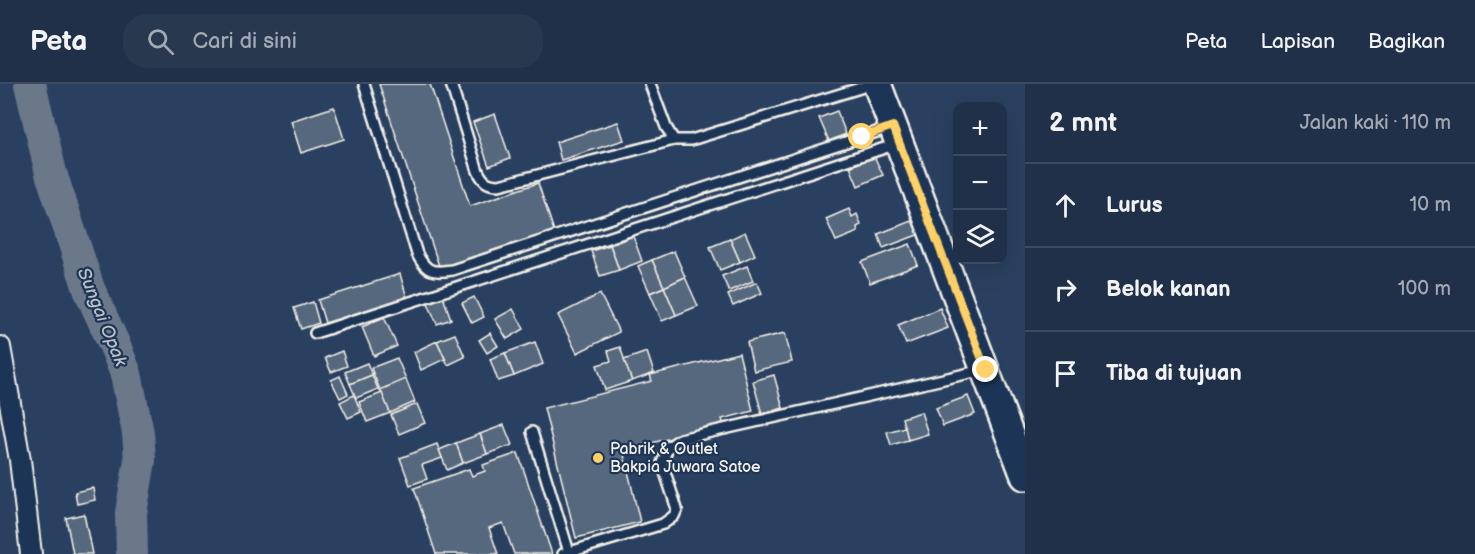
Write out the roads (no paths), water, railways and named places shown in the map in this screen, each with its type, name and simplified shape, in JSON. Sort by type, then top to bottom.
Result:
[{"type":"street","points":[[875,84],[1025,476]]},
{"type":"street","points":[[0,347],[20,460],[31,554]]},
{"type":"lane","points":[[364,84],[417,254],[421,264],[429,270],[439,272],[896,135]]},
{"type":"lane","points":[[451,84],[478,171],[483,180],[490,185],[499,185],[674,140],[691,140],[875,84]]},
{"type":"lane","points":[[650,84],[666,127],[674,140]]},
{"type":"lane","points":[[315,333],[896,135]]},
{"type":"lane","points":[[532,432],[566,553],[663,524],[674,516],[677,509],[662,463],[668,447],[680,439],[986,370]]},
{"type":"waterway","name":"Sungai Opak","points":[[30,84],[51,173],[89,289],[126,374],[138,433],[140,460],[131,513],[132,554]]},
{"type":"place","name":"Pabrik & Outlet Bakpia Juwara Satoe","points":[[598,458]]}]
